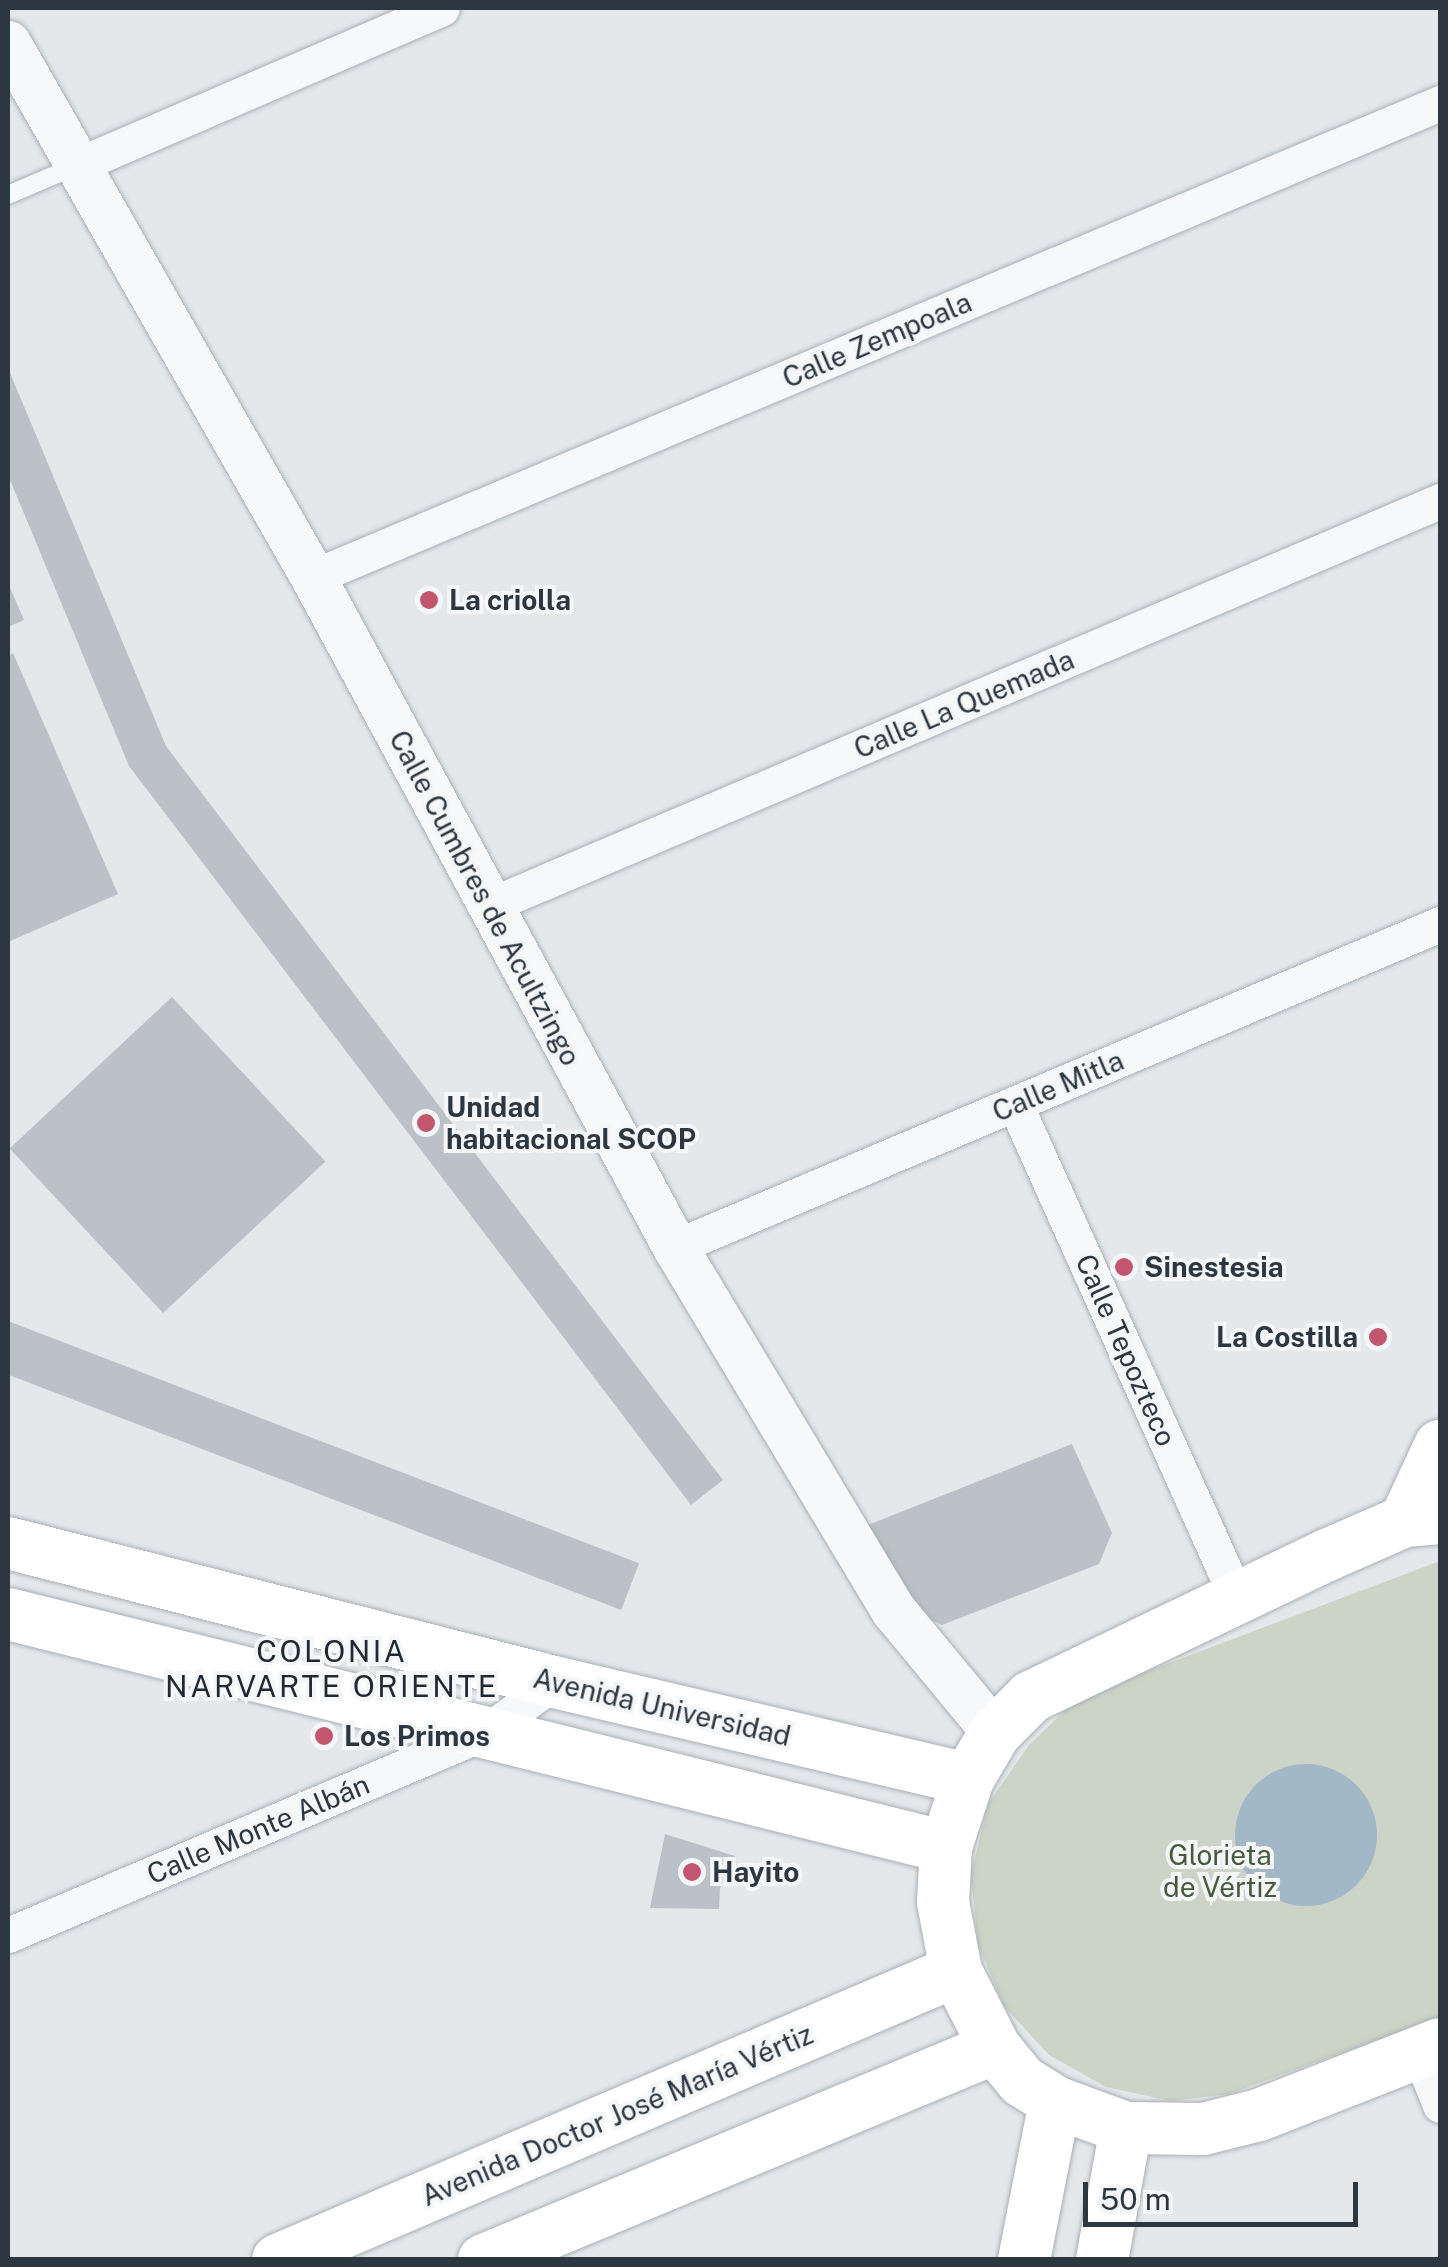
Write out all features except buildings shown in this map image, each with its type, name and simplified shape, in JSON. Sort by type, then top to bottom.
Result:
[{"type":"main road","points":[[1430,2048],[1258,2115],[1203,2128],[1126,2128],[1055,2102],[1022,2081],[995,2048],[956,1971],[942,1902],[946,1846],[968,1779],[995,1733],[1065,1676],[1236,1596],[1423,1519],[1440,1446]]},
{"type":"main road","name":"Avenida Universidad","points":[[8,1542],[554,1682],[968,1779]]},
{"type":"main road","points":[[110,1640],[132,1574]]},
{"type":"main road","points":[[8,1614],[946,1846]]},
{"type":"main road","name":"Avenida Doctor José María Vértiz","points":[[278,2260],[956,1971]]},
{"type":"main road","points":[[484,2260],[995,2048]]},
{"type":"main road","points":[[1024,2260],[1055,2102]]},
{"type":"main road","points":[[1102,2260],[1126,2128]]},
{"type":"street","points":[[78,165],[442,8]]},
{"type":"street","name":"Calle Cumbres de Acultzingo","points":[[8,42],[312,577],[675,1247],[894,1610],[995,1733]]},
{"type":"street","name":"Calle Zempoala","points":[[312,577],[1440,103]]},
{"type":"street","name":"Calle La Quemada","points":[[488,906],[1440,501]]},
{"type":"street","name":"Calle Mitla","points":[[675,1247],[1440,924]]},
{"type":"street","name":"Calle Tepozteco","points":[[1016,1104],[1236,1596]]},
{"type":"street","name":"Calle Monte Albán","points":[[8,1935],[486,1732],[554,1682]]},
{"type":"street","points":[[1430,2048],[1440,2105]]},
{"type":"lane","points":[[8,195],[78,165]]},
{"type":"green space","name":"Glorieta de Vértiz","points":[[1440,1561],[1440,2017],[1229,2094],[1171,2101],[1106,2087],[1049,2055],[1004,2006],[978,1945],[971,1874],[988,1804],[1029,1745],[1079,1697]]},
{"type":"water","points":[[1306,1764],[1333,1769],[1356,1785],[1372,1808],[1377,1835],[1372,1862],[1356,1885],[1333,1901],[1306,1906],[1279,1901],[1256,1885],[1240,1862],[1235,1835],[1240,1808],[1256,1785],[1279,1769]]},
{"type":"place","name":"La criolla","points":[[429,600]]},
{"type":"place","name":"Unidad habitacional SCOP","points":[[426,1123]]},
{"type":"place","name":"Sinestesia","points":[[1124,1267]]},
{"type":"place","name":"La Costilla","points":[[1378,1337]]},
{"type":"place","name":"Los Primos","points":[[324,1736]]},
{"type":"place","name":"Hayito","points":[[692,1872]]},
{"type":"district","name":"COLONIA NARVARTE ORIENTE","points":[[332,1668]]}]
